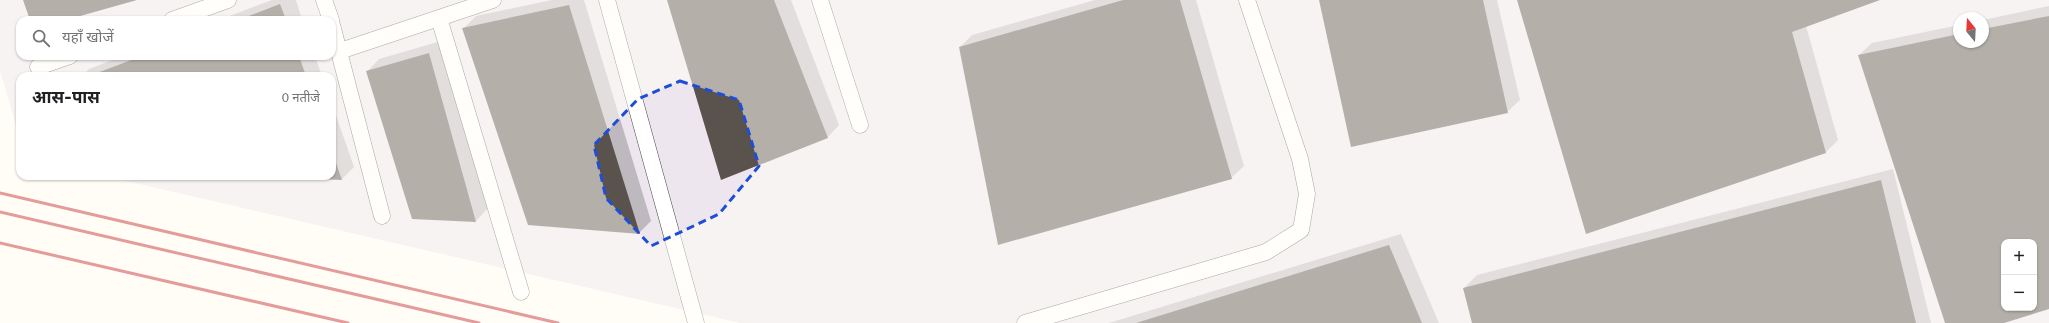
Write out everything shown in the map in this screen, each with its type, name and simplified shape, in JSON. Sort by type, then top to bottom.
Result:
[{"type":"lane","points":[[183,16],[228,0]]},
{"type":"lane","points":[[324,0],[329,16]]},
{"type":"lane","points":[[340,51],[493,0]]},
{"type":"lane","points":[[608,0],[696,323]]},
{"type":"lane","points":[[820,0],[860,125]]},
{"type":"lane","points":[[1024,323],[1266,252],[1301,230],[1307,194],[1300,160],[1247,0]]},
{"type":"lane","points":[[439,18],[521,292]]},
{"type":"lane","points":[[336,38],[382,216]]},
{"type":"lane","points":[[38,67],[58,60]]},
{"type":"highlighted area","points":[[680,81],[739,100],[759,166],[719,214],[651,246],[606,198],[594,145],[638,99]]},
{"type":"shaded area","points":[[0,0],[2049,0],[2049,323],[740,323],[122,180],[336,180],[336,72],[16,72],[16,125],[0,71]]},
{"type":"building","points":[[23,0],[137,0],[80,16],[29,16]]},
{"type":"building","points":[[667,0],[774,0],[828,138],[721,180]]},
{"type":"building","points":[[1123,0],[1180,0],[1232,179],[998,245],[959,47]]},
{"type":"building","points":[[1319,0],[1483,0],[1508,113],[1351,147]]},
{"type":"building","points":[[1517,0],[1880,0],[1792,32],[1826,153],[1586,234]]},
{"type":"building","points":[[280,4],[284,16],[248,16]]},
{"type":"building","points":[[569,5],[640,234],[528,225],[462,28]]},
{"type":"building","points":[[2049,16],[2049,309],[2004,323],[1945,323],[1858,55],[1953,35],[1953,48],[1989,48],[1989,28]]},
{"type":"building","points":[[429,53],[476,222],[412,219],[366,71]]},
{"type":"building","points":[[131,60],[300,60],[305,72],[100,72]]},
{"type":"building","points":[[336,163],[342,180],[336,180]]},
{"type":"building","points":[[1881,180],[1916,323],[1472,323],[1463,288]]},
{"type":"building","points":[[1389,245],[1422,323],[1136,323]]},
{"type":"railway","points":[[0,193],[558,323]]},
{"type":"railway","points":[[0,212],[479,323]]},
{"type":"railway","points":[[0,243],[348,323]]}]
